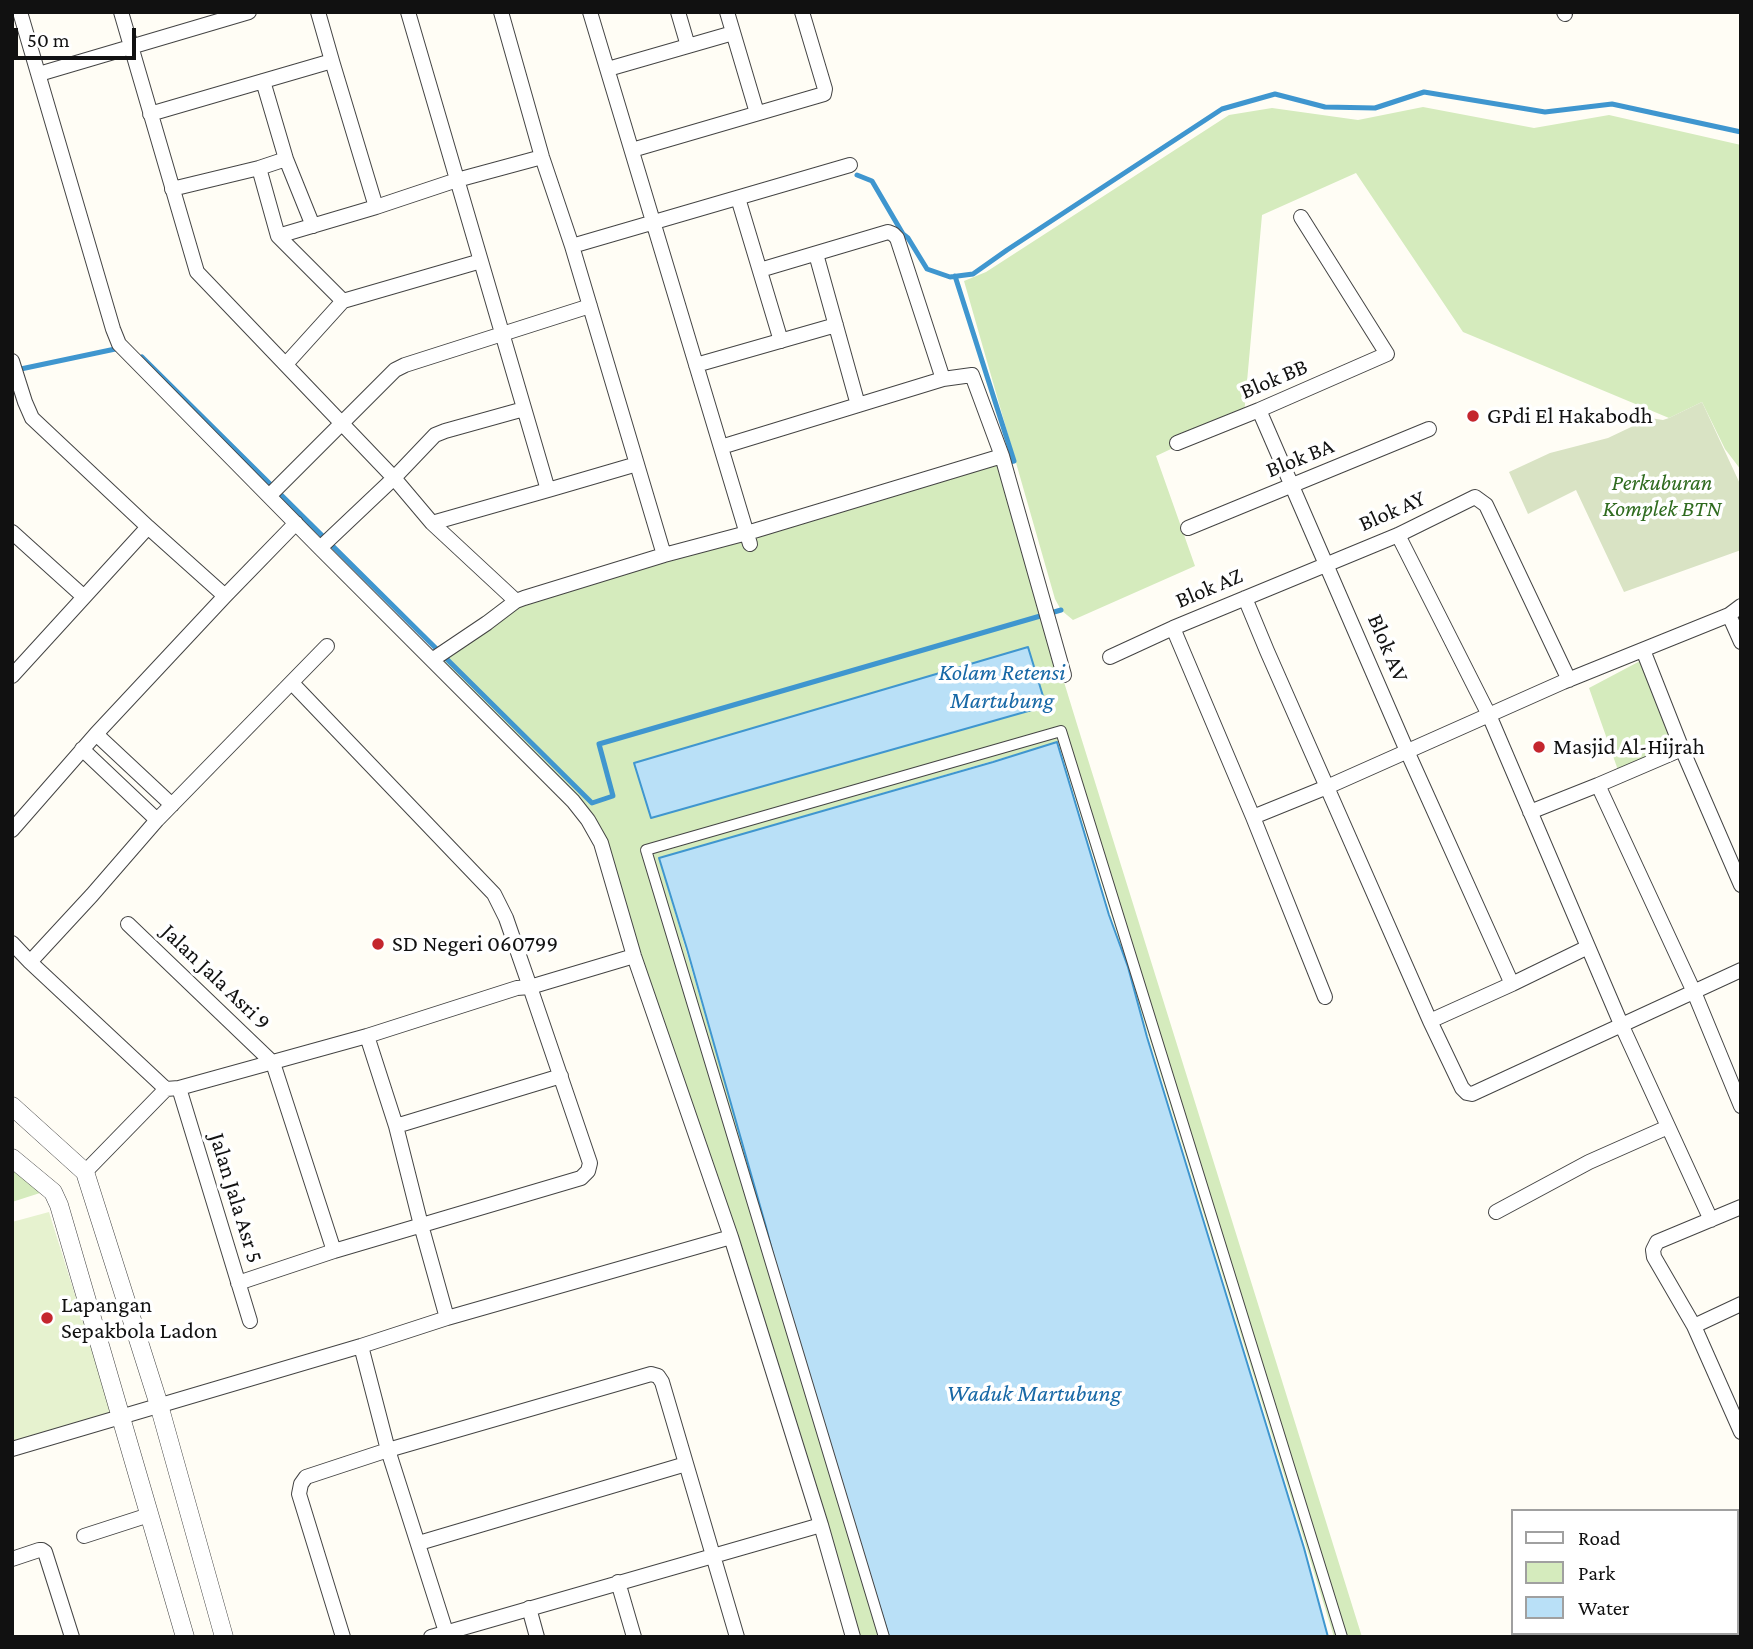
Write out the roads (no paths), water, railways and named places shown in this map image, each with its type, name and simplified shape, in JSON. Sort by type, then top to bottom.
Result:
[{"type":"street","points":[[20,12],[109,317],[123,349],[273,492],[296,523],[325,544],[438,656],[573,801],[601,843],[634,956],[731,1237],[853,1637]]},
{"type":"street","points":[[121,12],[197,272],[394,478],[432,523],[516,601]]},
{"type":"street","points":[[39,74],[249,12]]},
{"type":"street","points":[[318,12],[376,207]]},
{"type":"street","points":[[408,12],[548,490]]},
{"type":"street","points":[[501,12],[542,157],[572,246],[664,555]]},
{"type":"street","points":[[590,12],[748,537]]},
{"type":"street","points":[[678,12],[688,46]]},
{"type":"street","points":[[727,12],[757,113]]},
{"type":"street","points":[[632,150],[824,94],[825,89],[802,12]]},
{"type":"street","points":[[608,69],[733,33]]},
{"type":"street","points":[[150,114],[332,61]]},
{"type":"street","points":[[263,81],[286,159],[313,226]]},
{"type":"street","points":[[278,236],[457,180],[542,157]]},
{"type":"street","points":[[172,189],[286,159]]},
{"type":"street","points":[[572,246],[850,164]]},
{"type":"street","points":[[259,168],[278,236],[344,301]]},
{"type":"street","points":[[738,198],[781,341]]},
{"type":"street","name":"Blok BB","points":[[1177,443],[1387,354],[1301,217]]},
{"type":"street","points":[[760,270],[888,232],[893,234],[897,238],[943,379]]},
{"type":"street","points":[[816,254],[858,405]]},
{"type":"street","points":[[286,365],[344,301],[481,261]]},
{"type":"street","points":[[273,492],[394,370],[590,306]]},
{"type":"street","points":[[696,365],[836,325]]},
{"type":"street","points":[[14,367],[32,418],[225,596]]},
{"type":"street","points":[[721,447],[943,379],[970,374],[974,376],[1003,461],[1064,675]]},
{"type":"street","points":[[325,544],[435,435],[524,409]]},
{"type":"street","name":"Blok AV","points":[[1259,410],[1512,984]]},
{"type":"street","name":"Blok BA","points":[[1188,527],[1429,429]]},
{"type":"street","points":[[438,656],[516,601],[664,555],[748,537],[1003,461]]},
{"type":"street","points":[[432,523],[637,464]]},
{"type":"street","name":"Blok AY","points":[[1327,564],[1398,535],[1475,497],[1486,505],[1569,680]]},
{"type":"street","points":[[12,830],[82,749],[296,523]]},
{"type":"street","points":[[12,676],[148,527]]},
{"type":"street","points":[[1398,535],[1489,715],[1621,1024],[1711,1220]]},
{"type":"street","points":[[13,536],[84,597]]},
{"type":"street","name":"Blok AZ","points":[[1110,657],[1327,564]]},
{"type":"street","points":[[1245,598],[1430,1021],[1462,1088],[1467,1093],[1472,1094],[1741,970]]},
{"type":"street","points":[[1253,817],[1735,610],[1741,642]]},
{"type":"street","points":[[1173,628],[1325,997]]},
{"type":"street","points":[[30,962],[93,895],[157,820],[327,646]]},
{"type":"street","points":[[1643,650],[1682,749],[1736,861],[1741,885]]},
{"type":"street","points":[[238,1283],[334,1251],[581,1178],[588,1171],[590,1163],[506,918],[494,894],[292,683]]},
{"type":"street","points":[[884,1637],[646,850],[1061,731],[1342,1637]]},
{"type":"street","points":[[96,734],[172,806]]},
{"type":"street","points":[[82,749],[157,820]]},
{"type":"street","points":[[1530,812],[1682,749]]},
{"type":"street","points":[[1598,785],[1694,992],[1741,1106]]},
{"type":"street","name":"Jalan Jala Asri 9","points":[[128,923],[273,1063]]},
{"type":"street","points":[[12,943],[173,1089]]},
{"type":"street","points":[[1430,1021],[1588,947]]},
{"type":"street","points":[[85,1172],[173,1089],[367,1036],[517,988],[530,988],[634,956]]},
{"type":"street","points":[[367,1036],[396,1126],[447,1318]]},
{"type":"street","points":[[273,1063],[334,1251]]},
{"type":"street","points":[[396,1126],[561,1076]]},
{"type":"street","name":"Jalan Jala Asr 5","points":[[173,1089],[250,1321]]},
{"type":"street","points":[[12,1106],[85,1172],[159,1405],[224,1637]]},
{"type":"street","points":[[1496,1212],[1589,1162],[1668,1127]]},
{"type":"street","points":[[12,1157],[53,1192],[59,1205],[184,1637]]},
{"type":"street","points":[[1741,1207],[1657,1242],[1653,1250],[1654,1257],[1694,1326],[1741,1432]]},
{"type":"street","points":[[12,1449],[447,1318],[731,1237]]},
{"type":"street","points":[[1694,1326],[1741,1304]]},
{"type":"street","points":[[361,1346],[388,1450],[446,1632]]},
{"type":"street","points":[[343,1637],[299,1494],[301,1483],[306,1477],[388,1450],[651,1374],[658,1376],[662,1382],[737,1637]]},
{"type":"street","points":[[419,1543],[686,1464]]},
{"type":"street","points":[[84,1536],[149,1515]]},
{"type":"street","points":[[431,1637],[821,1525]]},
{"type":"street","points":[[12,1559],[39,1550],[46,1552],[72,1637]]},
{"type":"street","points":[[618,1582],[634,1637]]},
{"type":"street","points":[[530,1608],[537,1637]]},
{"type":"water","name":"Kolam Retensi Martubung","points":[[1028,647],[1046,706],[651,818],[634,763]]},
{"type":"water","name":"Waduk Martubung","points":[[1057,742],[1304,1548],[1328,1637],[889,1637],[787,1309],[766,1227],[659,858]]},
{"type":"waterway","points":[[857,175],[872,181],[927,269],[950,277],[973,274],[1222,109],[1275,94],[1325,107],[1375,108],[1424,92],[1545,112],[1612,104],[1741,132]]},
{"type":"waterway","points":[[955,276],[1014,461],[1005,463]]},
{"type":"waterway","points":[[16,370],[120,348]]},
{"type":"waterway","points":[[142,357],[592,803],[613,796],[599,744],[1061,610]]},
{"type":"place","name":"GPdi El Hakabodh","points":[[1473,416]]},
{"type":"place","name":"Masjid Al-Hijrah","points":[[1539,747]]},
{"type":"place","name":"SD Negeri 060799","points":[[378,944]]},
{"type":"place","name":"Lapangan Sepakbola Ladon","points":[[47,1318]]},
{"type":"park label","name":"Perkuburan Komplek BTN","points":[[1662,496]]}]
